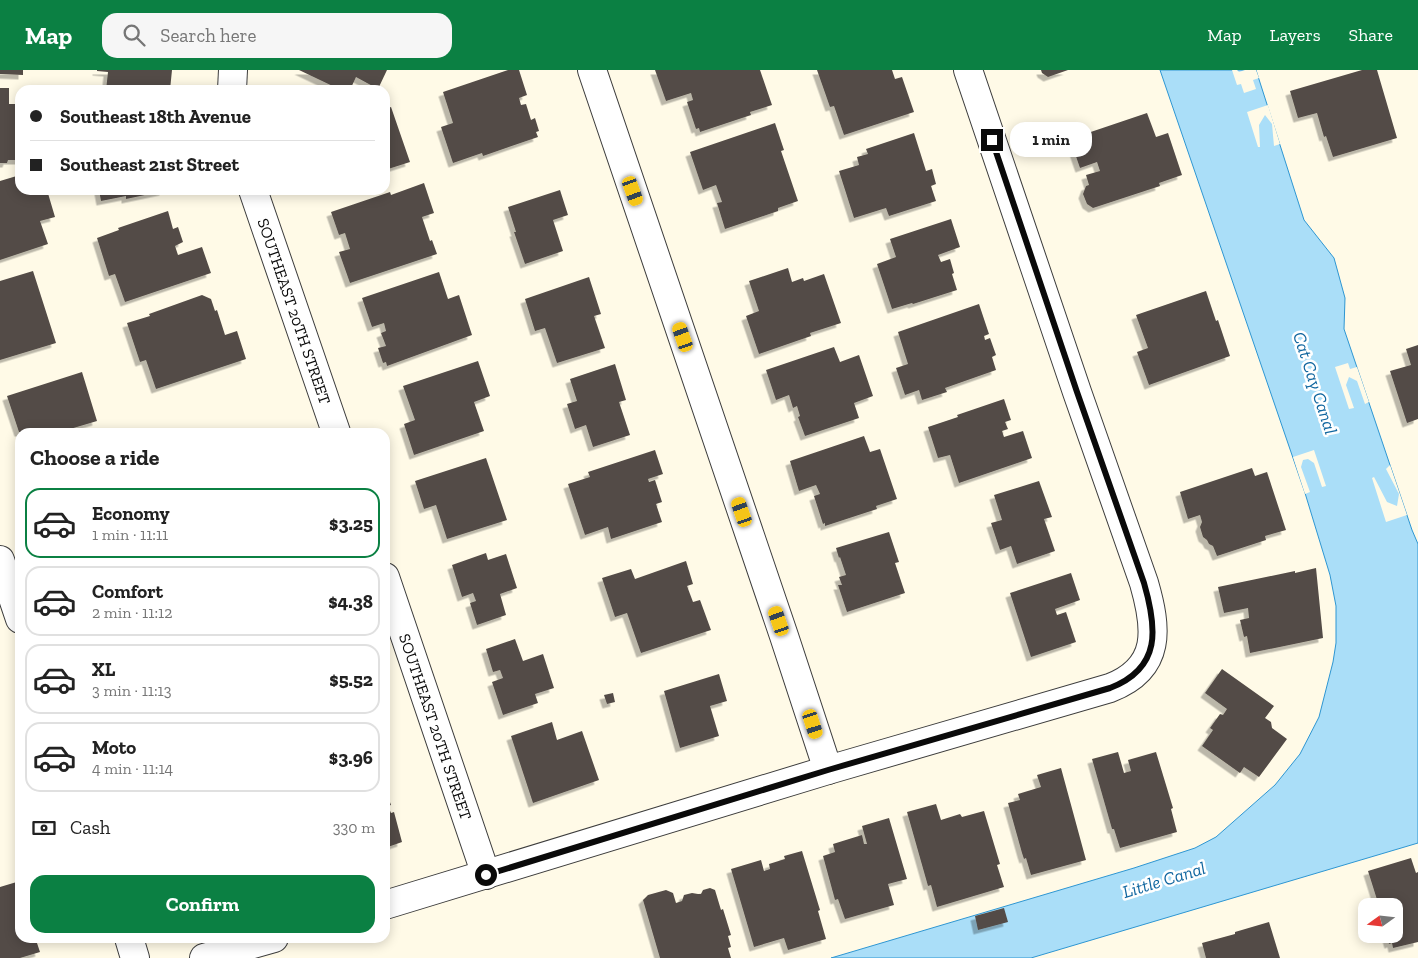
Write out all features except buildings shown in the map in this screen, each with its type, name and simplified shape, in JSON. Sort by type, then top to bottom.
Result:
[{"type":"street","points":[[232,85],[233,70]]},
{"type":"street","points":[[592,70],[828,770]]},
{"type":"street","points":[[390,904],[828,770],[1110,688],[1124,682],[1141,667],[1149,655],[1154,626],[1144,583],[968,70]]},
{"type":"street","name":"SOUTHEAST 20TH STREET","points":[[255,195],[335,428]]},
{"type":"street","points":[[0,560],[15,604]]},
{"type":"street","name":"SOUTHEAST 20TH STREET","points":[[390,592],[486,875]]},
{"type":"street","points":[[130,943],[135,958]]},
{"type":"street","points":[[204,958],[256,943]]},
{"type":"water","points":[[1160,70],[1256,70],[1304,220],[1334,258],[1345,298],[1344,329],[1418,544],[1418,843],[1031,958],[831,958],[1195,848],[1216,837],[1275,785],[1300,754],[1319,717],[1336,643],[1336,606],[1330,575],[1305,493]]},
{"type":"pier","points":[[1232,70],[1239,72],[1256,70],[1259,78],[1253,80],[1256,89],[1244,93],[1241,84],[1237,85]]},
{"type":"pier","points":[[1268,105],[1280,144],[1274,146],[1272,124],[1265,115],[1259,125],[1260,147],[1258,147],[1247,112]]},
{"type":"pier","points":[[1348,363],[1350,369],[1357,367],[1369,402],[1365,404],[1357,381],[1349,377],[1346,385],[1354,408],[1349,409],[1335,367]]},
{"type":"pier","points":[[1314,450],[1326,486],[1322,487],[1314,463],[1308,459],[1303,460],[1301,467],[1310,492],[1305,494],[1293,457]]},
{"type":"pier","points":[[1390,465],[1407,515],[1386,522],[1372,478],[1374,477],[1387,502],[1397,506],[1399,494],[1386,469]]},
{"type":"route","points":[[486,875],[828,770],[1110,688],[1124,682],[1141,667],[1149,655],[1153,640],[1154,626],[1150,604],[992,140]]},
{"type":"water label","name":"Cat Cay Canal","points":[[1315,383]]},
{"type":"water label","name":"Little Canal","points":[[1164,880]]}]
